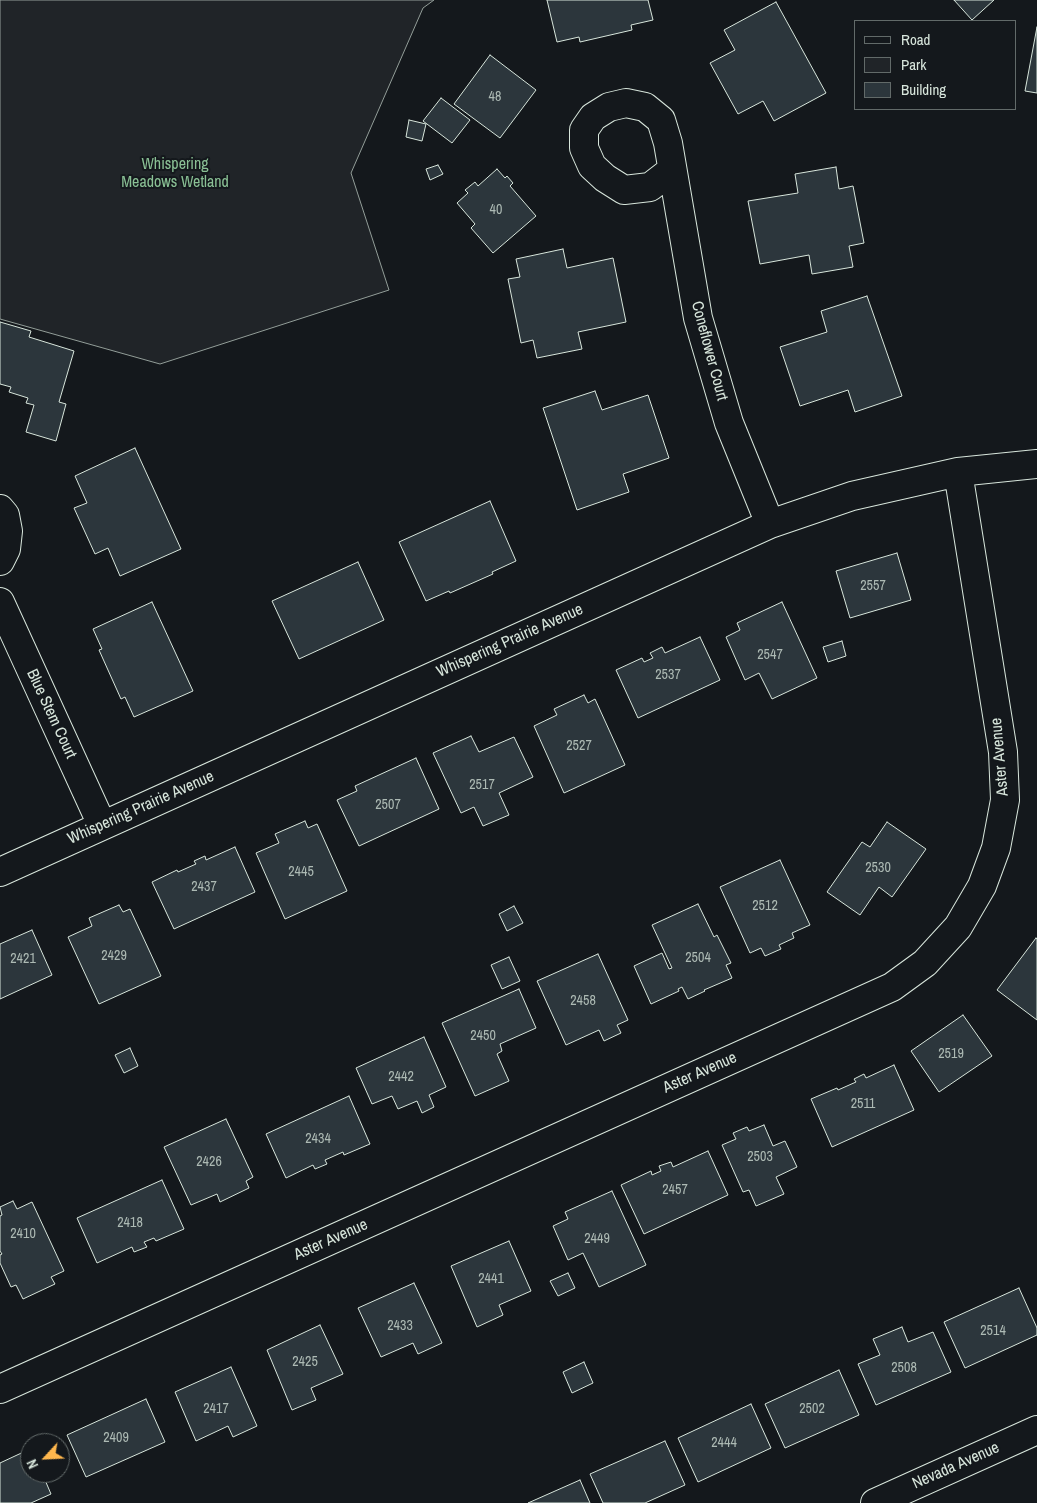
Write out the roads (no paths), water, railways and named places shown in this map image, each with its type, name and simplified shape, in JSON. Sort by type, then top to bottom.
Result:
[{"type":"street","name":"Coneflower Court","points":[[672,170],[698,318],[729,423],[770,524]]},
{"type":"street","name":"Whispering Prairie Avenue","points":[[0,872],[770,524],[852,496],[958,472],[1037,464]]},
{"type":"street","name":"Aster Avenue","points":[[0,1389],[892,987],[926,963],[958,927],[982,886],[996,848],[1004,800],[1003,752],[958,472]]},
{"type":"street","points":[[0,509],[4,515],[8,532],[6,549],[0,561]]},
{"type":"street","name":"Blue Stem Court","points":[[0,602],[102,825]]},
{"type":"street","name":"Nevada Avenue","points":[[875,1503],[1037,1430]]},
{"type":"park label","name":"Whispering Meadows Wetland","points":[[175,174]]}]
